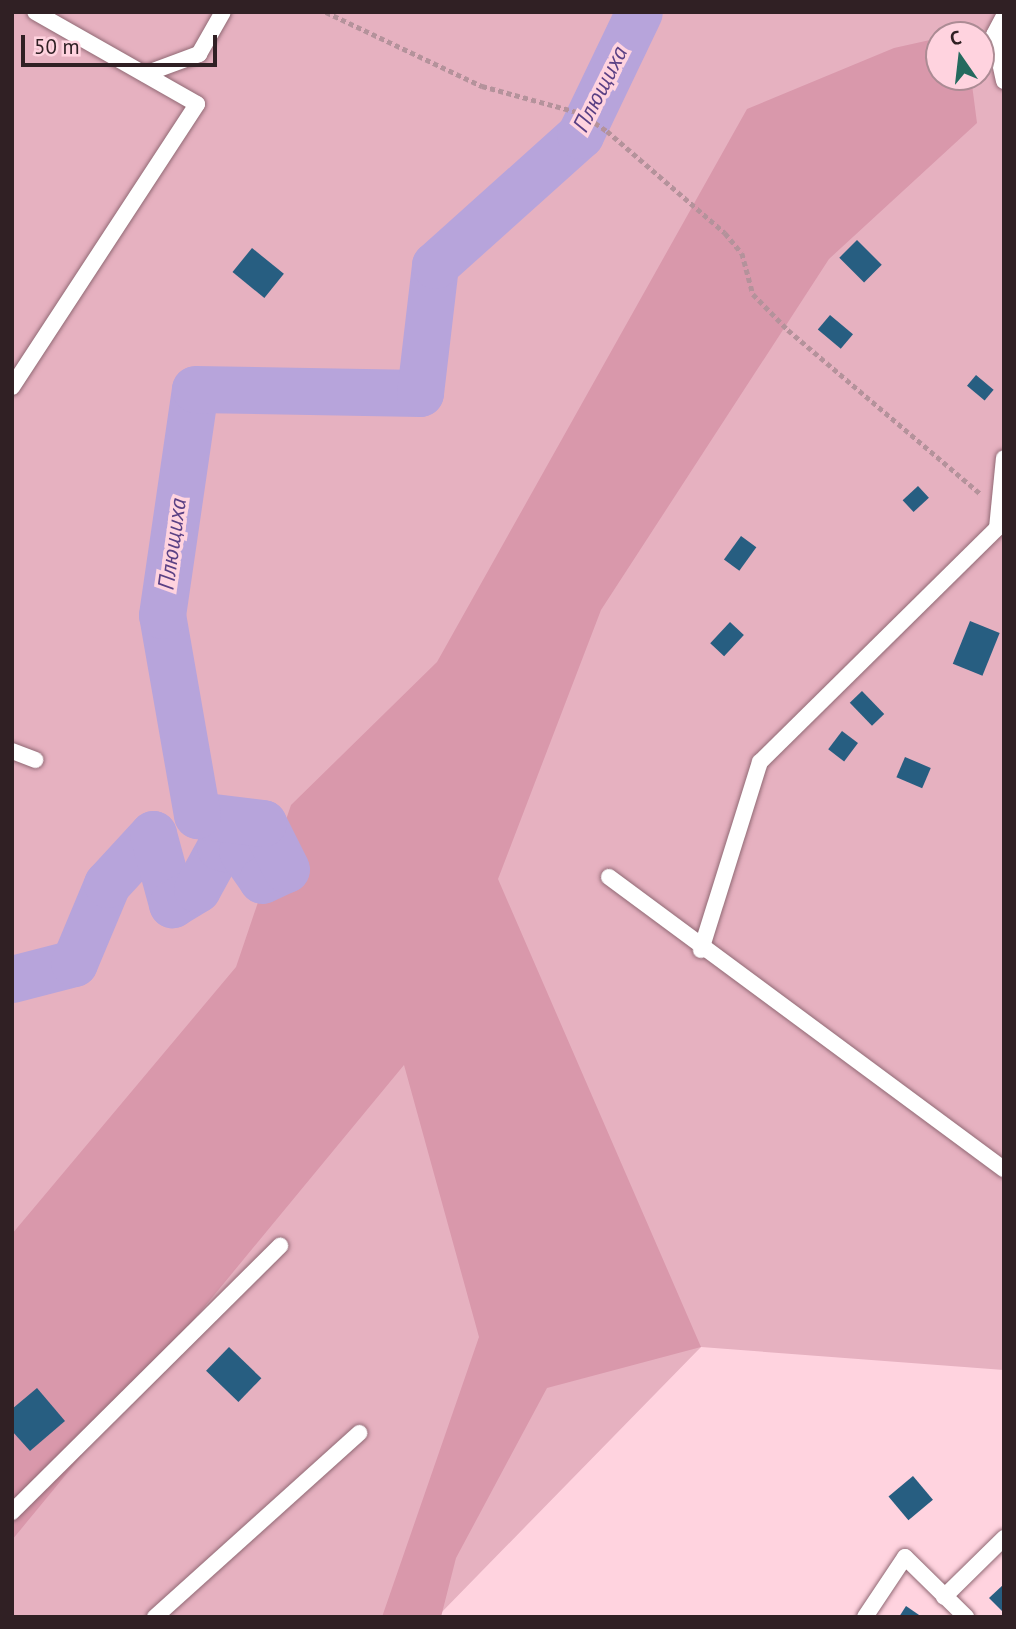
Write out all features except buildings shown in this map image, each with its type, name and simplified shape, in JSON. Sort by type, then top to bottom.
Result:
[{"type":"lane","points":[[12,387],[197,104],[35,12]]},
{"type":"lane","points":[[145,74],[199,54],[223,12]]},
{"type":"lane","points":[[1004,16],[994,35],[1004,81]]},
{"type":"lane","points":[[701,950],[760,762],[1000,531],[1004,458]]},
{"type":"lane","points":[[12,751],[36,760]]},
{"type":"lane","points":[[609,877],[701,950],[842,1046],[1004,1169]]},
{"type":"lane","points":[[12,1512],[280,1246]]},
{"type":"lane","points":[[155,1617],[359,1433]]},
{"type":"lane","points":[[944,1597],[1004,1538]]},
{"type":"lane","points":[[865,1617],[905,1557],[966,1617]]},
{"type":"path","points":[[326,12],[482,86],[581,113],[607,131],[725,233],[742,253],[753,294],[788,330],[1000,509]]},
{"type":"shaded area","points":[[12,12],[1004,12],[1004,1370],[701,1347],[437,1617],[12,1617]]},
{"type":"shaded area","points":[[925,41],[925,91],[973,91],[977,123],[829,259],[601,610],[498,879],[701,1347],[547,1388],[456,1558],[441,1617],[382,1617],[479,1337],[404,1065],[12,1540],[12,1234],[236,967],[291,805],[437,662],[747,109],[894,48]]},
{"type":"waterway","name":"Плющиха","points":[[12,979],[74,963],[107,884],[153,834],[172,904],[197,889],[220,847],[242,851],[262,880],[286,869],[263,823],[197,815],[162,615],[195,389],[420,393],[435,265],[580,135],[639,12]]}]
